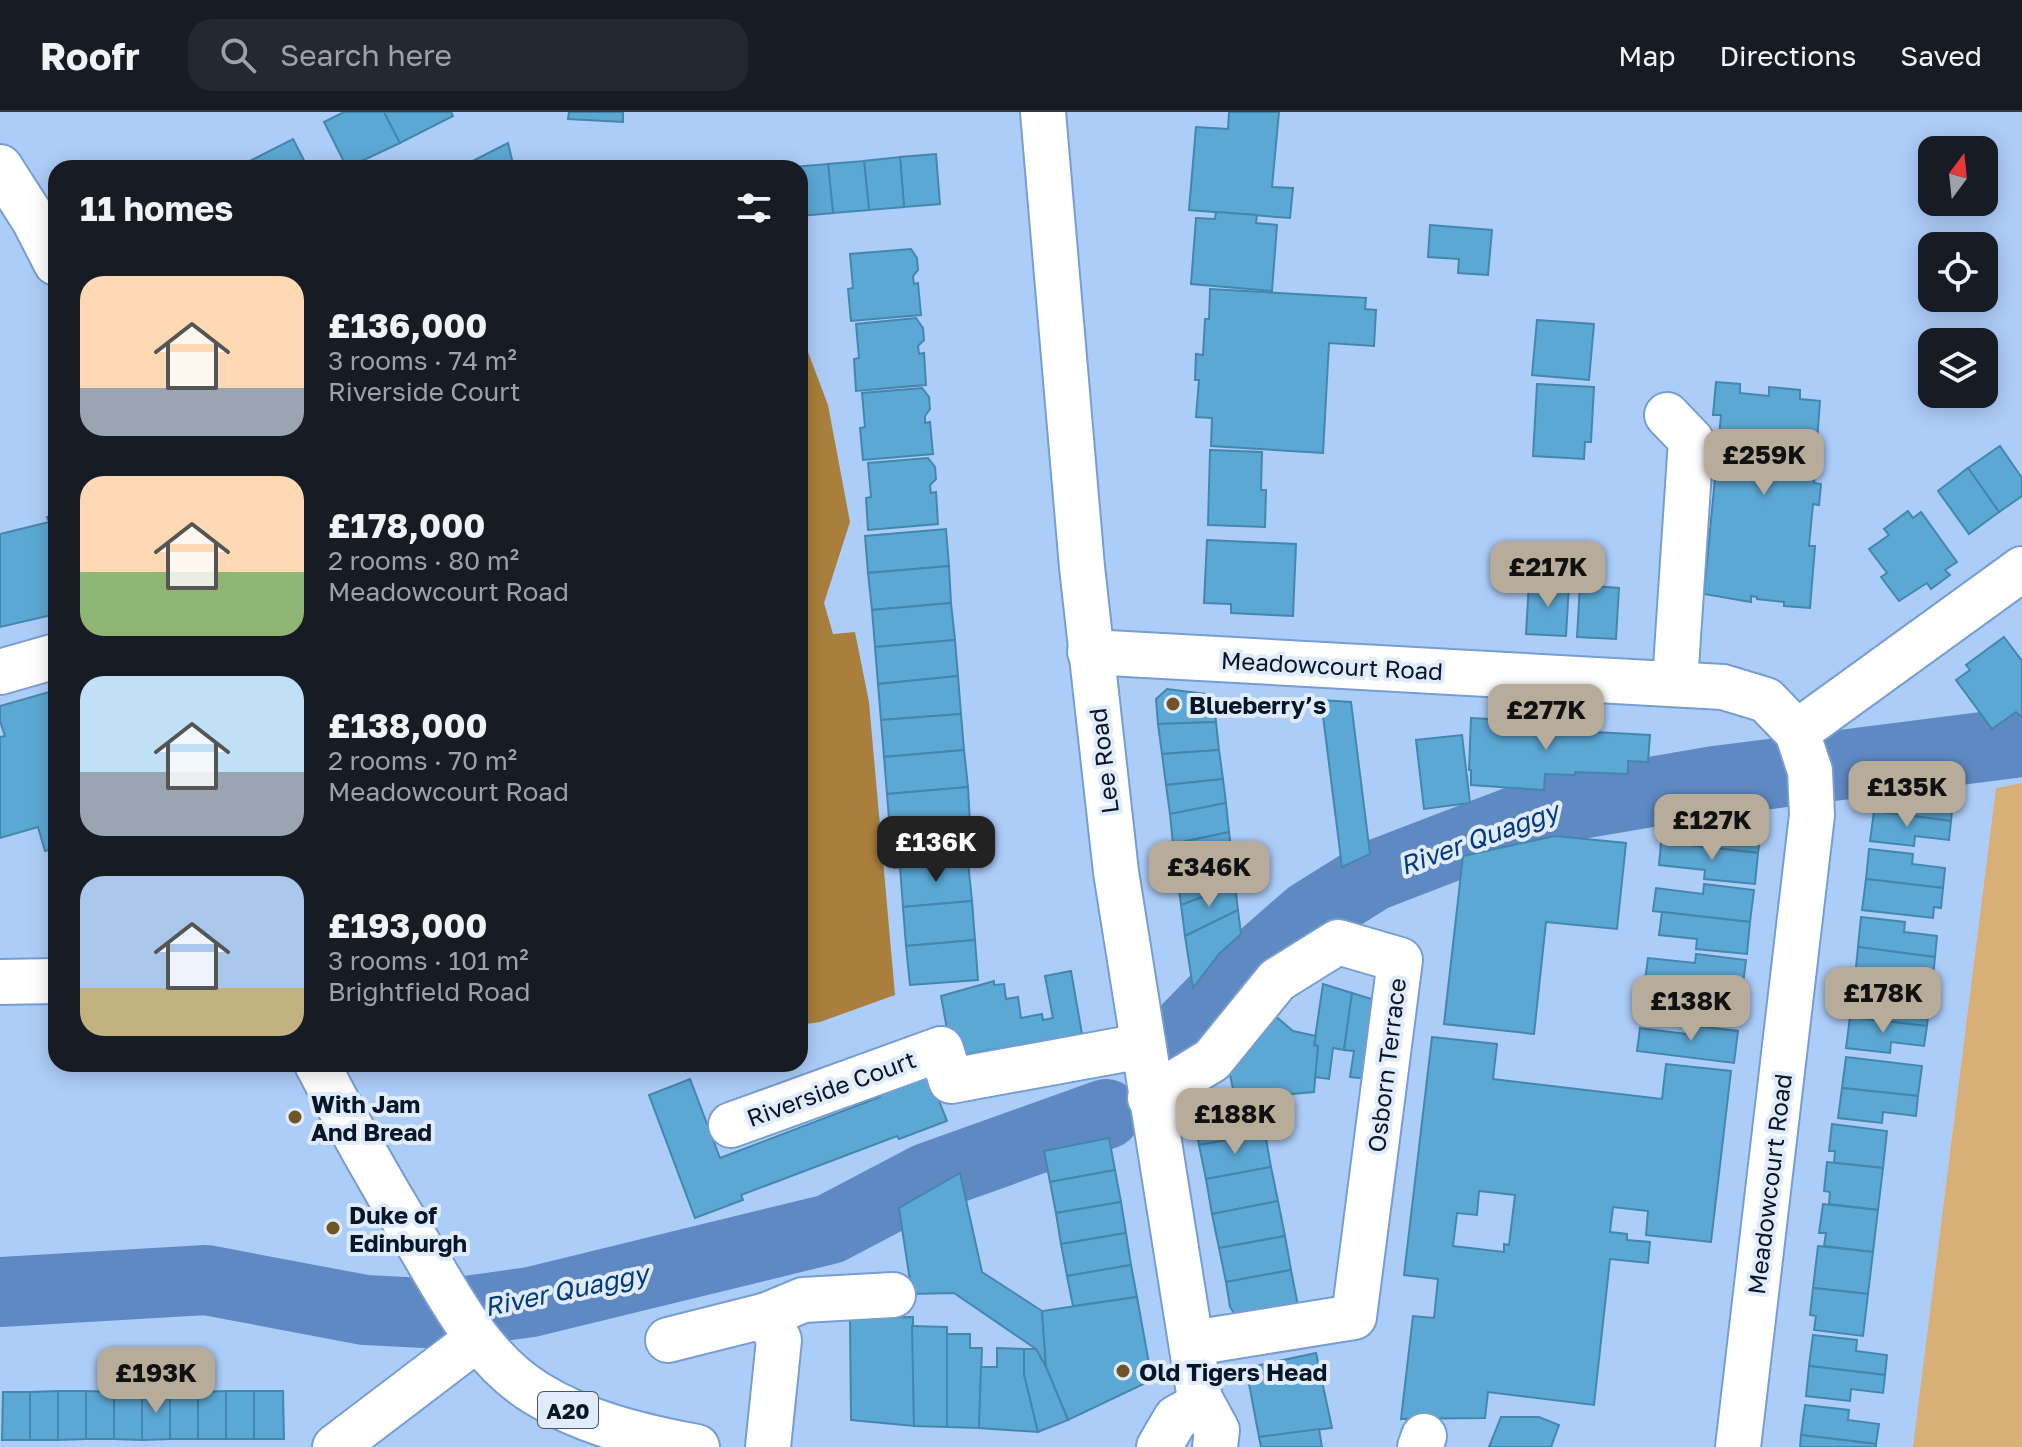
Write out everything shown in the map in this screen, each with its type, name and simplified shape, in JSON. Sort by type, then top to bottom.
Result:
[{"type":"main road","name":"Lee Road","points":[[1043,112],[1090,652],[1116,872],[1201,1404],[1217,1430],[1215,1447]]},
{"type":"main road","points":[[0,167],[48,247]]},
{"type":"main road","points":[[1667,415],[1691,440],[1675,683]]},
{"type":"main road","points":[[1797,732],[2022,569]]},
{"type":"main road","name":"Meadowcourt Road","points":[[1090,652],[1723,687],[1766,700],[1797,732],[1810,771],[1812,815],[1738,1447]]},
{"type":"main road","points":[[0,672],[48,658]]},
{"type":"main road","name":"Osborn Terrace","points":[[1150,1098],[1212,1060],[1277,980],[1338,942],[1400,960],[1354,1317],[1193,1343]]},
{"type":"main road","points":[[0,982],[48,981]]},
{"type":"main road","name":"Riverside Court","points":[[731,1125],[941,1049],[951,1081],[1141,1034]]},
{"type":"main road","name":"A20","points":[[321,1072],[381,1182],[439,1279],[477,1339],[501,1366],[565,1409],[604,1425],[697,1447]]},
{"type":"main road","points":[[668,1340],[767,1315],[803,1300],[893,1295]]},
{"type":"main road","points":[[767,1315],[779,1340],[768,1447]]},
{"type":"main road","points":[[335,1447],[477,1339]]},
{"type":"main road","points":[[1159,1447],[1176,1418],[1201,1404]]},
{"type":"shaded area","points":[[808,352],[828,405],[850,522],[824,603],[833,634],[855,632],[869,702],[895,995],[808,1024]]},
{"type":"shaded area","points":[[2022,783],[2022,1447],[1913,1447],[1996,788]]},
{"type":"building","points":[[344,112],[384,112],[400,143],[364,160],[343,160],[324,122]]},
{"type":"building","points":[[384,112],[451,112],[453,116],[400,143]]},
{"type":"building","points":[[569,112],[623,112],[623,122],[568,119]]},
{"type":"building","points":[[1229,112],[1279,112],[1272,187],[1293,188],[1290,218],[1189,210],[1196,127],[1228,129]]},
{"type":"building","points":[[293,139],[304,160],[252,160]]},
{"type":"building","points":[[508,143],[512,160],[475,160]]},
{"type":"building","points":[[936,154],[940,204],[904,207],[900,157]]},
{"type":"building","points":[[900,157],[904,207],[869,210],[864,161]]},
{"type":"building","points":[[864,161],[869,210],[833,213],[828,164]]},
{"type":"building","points":[[828,164],[833,213],[808,215],[808,166]]},
{"type":"building","points":[[1216,212],[1257,215],[1256,223],[1277,225],[1272,291],[1191,284],[1196,218],[1215,219]]},
{"type":"building","points":[[1430,225],[1492,230],[1488,275],[1458,273],[1459,259],[1428,257]]},
{"type":"building","points":[[911,249],[917,258],[918,270],[913,276],[914,284],[918,283],[921,315],[851,321],[848,289],[853,288],[850,254]]},
{"type":"building","points":[[1210,289],[1366,298],[1365,309],[1376,310],[1374,346],[1329,343],[1323,453],[1211,446],[1212,418],[1196,417],[1199,380],[1195,380],[1196,354],[1203,355],[1205,319],[1209,319]]},
{"type":"building","points":[[916,318],[923,328],[924,340],[918,346],[919,354],[924,353],[926,385],[856,391],[854,359],[859,358],[856,324]]},
{"type":"building","points":[[1537,320],[1594,324],[1589,380],[1532,375]]},
{"type":"building","points":[[1716,382],[1740,384],[1740,393],[1769,396],[1769,387],[1800,390],[1800,399],[1820,401],[1814,483],[1821,484],[1819,505],[1813,504],[1809,546],[1815,546],[1810,608],[1784,606],[1784,602],[1751,596],[1751,602],[1704,594],[1721,415],[1713,415]]},
{"type":"building","points":[[1537,384],[1594,387],[1591,442],[1585,442],[1584,459],[1533,456]]},
{"type":"building","points":[[922,388],[929,397],[930,409],[925,423],[930,422],[933,454],[863,460],[860,428],[865,427],[862,393]]},
{"type":"building","points":[[2000,446],[2022,478],[2022,496],[1999,512],[1968,468]]},
{"type":"building","points":[[1210,450],[1262,452],[1261,490],[1266,490],[1265,527],[1208,525]]},
{"type":"building","points":[[928,458],[935,467],[936,479],[930,485],[931,493],[936,492],[938,524],[868,530],[866,498],[871,497],[868,463]]},
{"type":"building","points":[[1968,468],[1999,512],[1969,534],[1938,491]]},
{"type":"building","points":[[1908,511],[1913,518],[1921,512],[1957,562],[1945,570],[1950,575],[1931,589],[1927,583],[1899,601],[1881,577],[1887,573],[1869,549],[1889,535],[1884,529]]},
{"type":"building","points":[[48,522],[48,616],[0,627],[0,534]]},
{"type":"building","points":[[946,529],[949,566],[868,573],[865,536]]},
{"type":"building","points":[[1207,540],[1296,544],[1293,616],[1231,613],[1231,604],[1204,603]]},
{"type":"building","points":[[949,566],[951,603],[872,610],[868,573]]},
{"type":"building","points":[[1529,582],[1569,584],[1566,636],[1526,634]]},
{"type":"building","points":[[1580,585],[1619,588],[1616,639],[1577,637]]},
{"type":"building","points":[[951,603],[955,640],[875,647],[872,610]]},
{"type":"building","points":[[2004,637],[2022,661],[2022,717],[2016,712],[1992,729],[1956,680],[1970,670],[1966,665]]},
{"type":"building","points":[[955,640],[958,676],[878,684],[875,647]]},
{"type":"building","points":[[958,676],[961,714],[881,720],[878,684]]},
{"type":"building","points":[[1167,689],[1213,695],[1216,722],[1158,724],[1156,699]]},
{"type":"building","points":[[48,692],[48,850],[45,851],[38,827],[0,838],[0,737],[5,736],[0,721],[0,706]]},
{"type":"building","points":[[1321,700],[1351,702],[1370,854],[1342,867]]},
{"type":"building","points":[[961,714],[964,750],[884,757],[881,720]]},
{"type":"building","points":[[1471,718],[1577,724],[1576,731],[1650,735],[1648,762],[1628,761],[1628,774],[1545,774],[1544,790],[1471,785]]},
{"type":"building","points":[[1216,722],[1219,750],[1162,754],[1158,724]]},
{"type":"building","points":[[1462,735],[1470,803],[1424,809],[1416,740]]},
{"type":"building","points":[[964,750],[968,787],[887,794],[884,757]]},
{"type":"building","points":[[1219,750],[1223,779],[1166,785],[1162,754]]},
{"type":"building","points":[[1223,779],[1226,803],[1170,814],[1166,785]]},
{"type":"building","points":[[1877,781],[1921,787],[1920,796],[1953,800],[1951,821],[1874,811]]},
{"type":"building","points":[[968,787],[970,824],[890,831],[887,794]]},
{"type":"building","points":[[1226,803],[1229,832],[1173,844],[1170,814]]},
{"type":"building","points":[[1874,811],[1951,821],[1949,840],[1915,836],[1914,846],[1870,841]]},
{"type":"building","points":[[1711,817],[1762,822],[1758,853],[1661,842],[1664,819],[1711,824]]},
{"type":"building","points":[[970,824],[974,861],[894,868],[890,831]]},
{"type":"building","points":[[1229,832],[1232,857],[1177,874],[1173,844]]},
{"type":"building","points":[[1555,836],[1626,843],[1617,929],[1546,922],[1534,1034],[1444,1024],[1463,856]]},
{"type":"building","points":[[1661,842],[1758,853],[1755,884],[1704,879],[1705,870],[1659,865]]},
{"type":"building","points":[[1869,849],[1913,854],[1912,864],[1945,868],[1943,888],[1866,879]]},
{"type":"building","points":[[1232,857],[1235,885],[1181,905],[1177,874]]},
{"type":"building","points":[[968,862],[972,901],[903,907],[900,867]]},
{"type":"building","points":[[1866,879],[1943,888],[1941,908],[1934,907],[1933,918],[1862,910]]},
{"type":"building","points":[[1704,884],[1754,890],[1750,922],[1653,911],[1656,888],[1703,894]]},
{"type":"building","points":[[1235,885],[1238,910],[1185,936],[1181,905]]},
{"type":"building","points":[[972,901],[975,940],[906,946],[903,907]]},
{"type":"building","points":[[1238,910],[1241,934],[1219,954],[1193,988],[1185,936]]},
{"type":"building","points":[[1662,912],[1750,922],[1747,954],[1696,949],[1697,939],[1659,935]]},
{"type":"building","points":[[1861,917],[1905,922],[1904,932],[1937,936],[1935,957],[1858,947]]},
{"type":"building","points":[[975,940],[978,980],[910,985],[906,946]]},
{"type":"building","points":[[1858,947],[1935,957],[1933,976],[1899,972],[1898,983],[1855,978]]},
{"type":"building","points":[[1696,954],[1746,960],[1742,992],[1645,981],[1648,958],[1695,963]]},
{"type":"building","points":[[1071,971],[1082,1034],[952,1057],[941,996],[994,981],[994,985],[1004,984],[1006,999],[1018,997],[1021,1018],[1042,1014],[1043,1020],[1053,1018],[1045,976]]},
{"type":"building","points":[[1645,981],[1742,992],[1738,1024],[1688,1018],[1689,1008],[1642,1003]]},
{"type":"building","points":[[1323,984],[1352,993],[1344,1050],[1333,1048],[1329,1079],[1314,1077],[1318,1046],[1314,1045]]},
{"type":"building","points":[[1854,987],[1897,992],[1896,1003],[1929,1006],[1927,1026],[1850,1017]]},
{"type":"building","points":[[1352,993],[1381,1002],[1370,1079],[1350,1077],[1354,1051],[1344,1050]]},
{"type":"building","points":[[1273,1014],[1293,1031],[1316,1036],[1314,1092],[1235,1099],[1228,1065]]},
{"type":"building","points":[[1850,1017],[1927,1026],[1924,1046],[1891,1042],[1890,1053],[1846,1048]]},
{"type":"building","points":[[1687,1025],[1738,1031],[1734,1063],[1637,1051],[1640,1028],[1686,1034]]},
{"type":"building","points":[[1432,1037],[1497,1044],[1493,1079],[1662,1099],[1666,1064],[1731,1071],[1711,1242],[1646,1235],[1648,1211],[1613,1207],[1610,1232],[1627,1234],[1627,1240],[1650,1242],[1648,1263],[1610,1259],[1594,1405],[1488,1392],[1485,1418],[1401,1419],[1413,1316],[1434,1318],[1438,1279],[1404,1275]],"holes":[[[1479,1191],[1515,1195],[1509,1245],[1504,1244],[1504,1252],[1453,1246],[1457,1213],[1477,1215]]]},
{"type":"building","points":[[1846,1057],[1922,1066],[1918,1096],[1842,1088]]},
{"type":"building","points":[[926,1068],[947,1121],[899,1139],[897,1136],[741,1195],[743,1200],[695,1218],[649,1095],[690,1079],[720,1158],[880,1097],[877,1087]]},
{"type":"building","points":[[1842,1088],[1918,1096],[1916,1116],[1883,1112],[1882,1123],[1838,1118]]},
{"type":"building","points":[[1258,1095],[1265,1133],[1199,1145],[1194,1118],[1196,1110],[1202,1105]]},
{"type":"building","points":[[1832,1124],[1887,1131],[1883,1168],[1834,1163],[1835,1151],[1829,1151]]},
{"type":"building","points":[[1265,1133],[1271,1167],[1206,1179],[1199,1145]]},
{"type":"building","points":[[1109,1138],[1115,1170],[1050,1182],[1044,1151]]},
{"type":"building","points":[[1827,1162],[1883,1168],[1878,1210],[1829,1204],[1830,1192],[1824,1191]]},
{"type":"building","points":[[1271,1167],[1278,1201],[1212,1214],[1206,1179]]},
{"type":"building","points":[[1115,1170],[1121,1202],[1056,1213],[1050,1182]]},
{"type":"building","points":[[960,1173],[982,1272],[1042,1311],[1046,1367],[1036,1349],[954,1293],[912,1294],[899,1208]]},
{"type":"building","points":[[1278,1201],[1285,1236],[1219,1248],[1212,1214]]},
{"type":"building","points":[[1121,1202],[1126,1233],[1061,1244],[1056,1213]]},
{"type":"building","points":[[1823,1204],[1878,1210],[1873,1252],[1824,1246],[1826,1233],[1819,1233]]},
{"type":"building","points":[[1126,1233],[1131,1265],[1067,1276],[1061,1244]]},
{"type":"building","points":[[1285,1236],[1291,1270],[1226,1282],[1219,1248]]},
{"type":"building","points":[[1818,1246],[1873,1252],[1868,1294],[1813,1288]]},
{"type":"building","points":[[1131,1265],[1137,1297],[1073,1306],[1067,1276]]},
{"type":"building","points":[[1291,1270],[1298,1306],[1235,1315],[1230,1307],[1226,1282]]},
{"type":"building","points":[[1813,1288],[1868,1294],[1863,1336],[1814,1330],[1816,1316],[1810,1315]]},
{"type":"building","points":[[1137,1297],[1152,1380],[1068,1420],[1046,1367],[1042,1311]]},
{"type":"building","points":[[913,1317],[914,1426],[851,1420],[850,1318]]},
{"type":"building","points":[[912,1326],[947,1327],[947,1427],[914,1426]]},
{"type":"building","points":[[947,1334],[970,1334],[970,1348],[982,1348],[979,1428],[947,1427]]},
{"type":"building","points":[[1813,1335],[1857,1340],[1856,1351],[1887,1355],[1885,1375],[1809,1366]]},
{"type":"building","points":[[997,1348],[1024,1349],[1024,1374],[1038,1432],[979,1428],[981,1367],[997,1367]]},
{"type":"building","points":[[1024,1349],[1036,1349],[1068,1420],[1038,1432],[1024,1374]]},
{"type":"building","points":[[1316,1353],[1332,1428],[1259,1437],[1246,1368]]},
{"type":"building","points":[[1809,1366],[1885,1375],[1883,1393],[1851,1389],[1850,1401],[1806,1396]]},
{"type":"building","points":[[58,1391],[58,1440],[30,1440],[30,1392]]},
{"type":"building","points":[[58,1391],[86,1391],[86,1439],[58,1440]]},
{"type":"building","points":[[86,1391],[114,1392],[114,1439],[86,1439]]},
{"type":"building","points":[[142,1391],[142,1440],[114,1439],[114,1392]]},
{"type":"building","points":[[142,1391],[170,1391],[170,1439],[142,1440]]},
{"type":"building","points":[[170,1391],[198,1392],[198,1439],[170,1439]]},
{"type":"building","points":[[226,1391],[226,1439],[198,1439],[198,1392]]},
{"type":"building","points":[[226,1391],[254,1391],[254,1439],[226,1439]]},
{"type":"building","points":[[254,1391],[283,1391],[284,1439],[254,1439]]},
{"type":"building","points":[[3,1392],[30,1392],[30,1440],[2,1440]]},
{"type":"building","points":[[1805,1405],[1849,1410],[1848,1420],[1879,1424],[1876,1444],[1801,1435]]},
{"type":"building","points":[[1501,1417],[1539,1417],[1559,1425],[1551,1447],[1489,1447]]},
{"type":"building","points":[[1319,1429],[1322,1447],[1261,1447],[1259,1437]]},
{"type":"building","points":[[1801,1435],[1876,1444],[1876,1447],[1800,1447]]},
{"type":"waterway","name":"River Quaggy","points":[[1182,1034],[1230,985],[1309,916],[1373,876],[1545,810],[1715,781],[2022,742]]},
{"type":"waterway","points":[[1057,1131],[1058,1105]]},
{"type":"waterway","name":"River Quaggy","points":[[0,1292],[206,1280],[365,1310],[445,1314],[531,1302],[830,1229],[927,1178],[1106,1114]]},
{"type":"place","name":"Blueberry’s","points":[[1173,704]]},
{"type":"place","name":"With Jam And Bread","points":[[295,1117]]},
{"type":"place","name":"Duke of Edinburgh","points":[[333,1228]]},
{"type":"place","name":"Old Tigers Head","points":[[1123,1371]]}]
